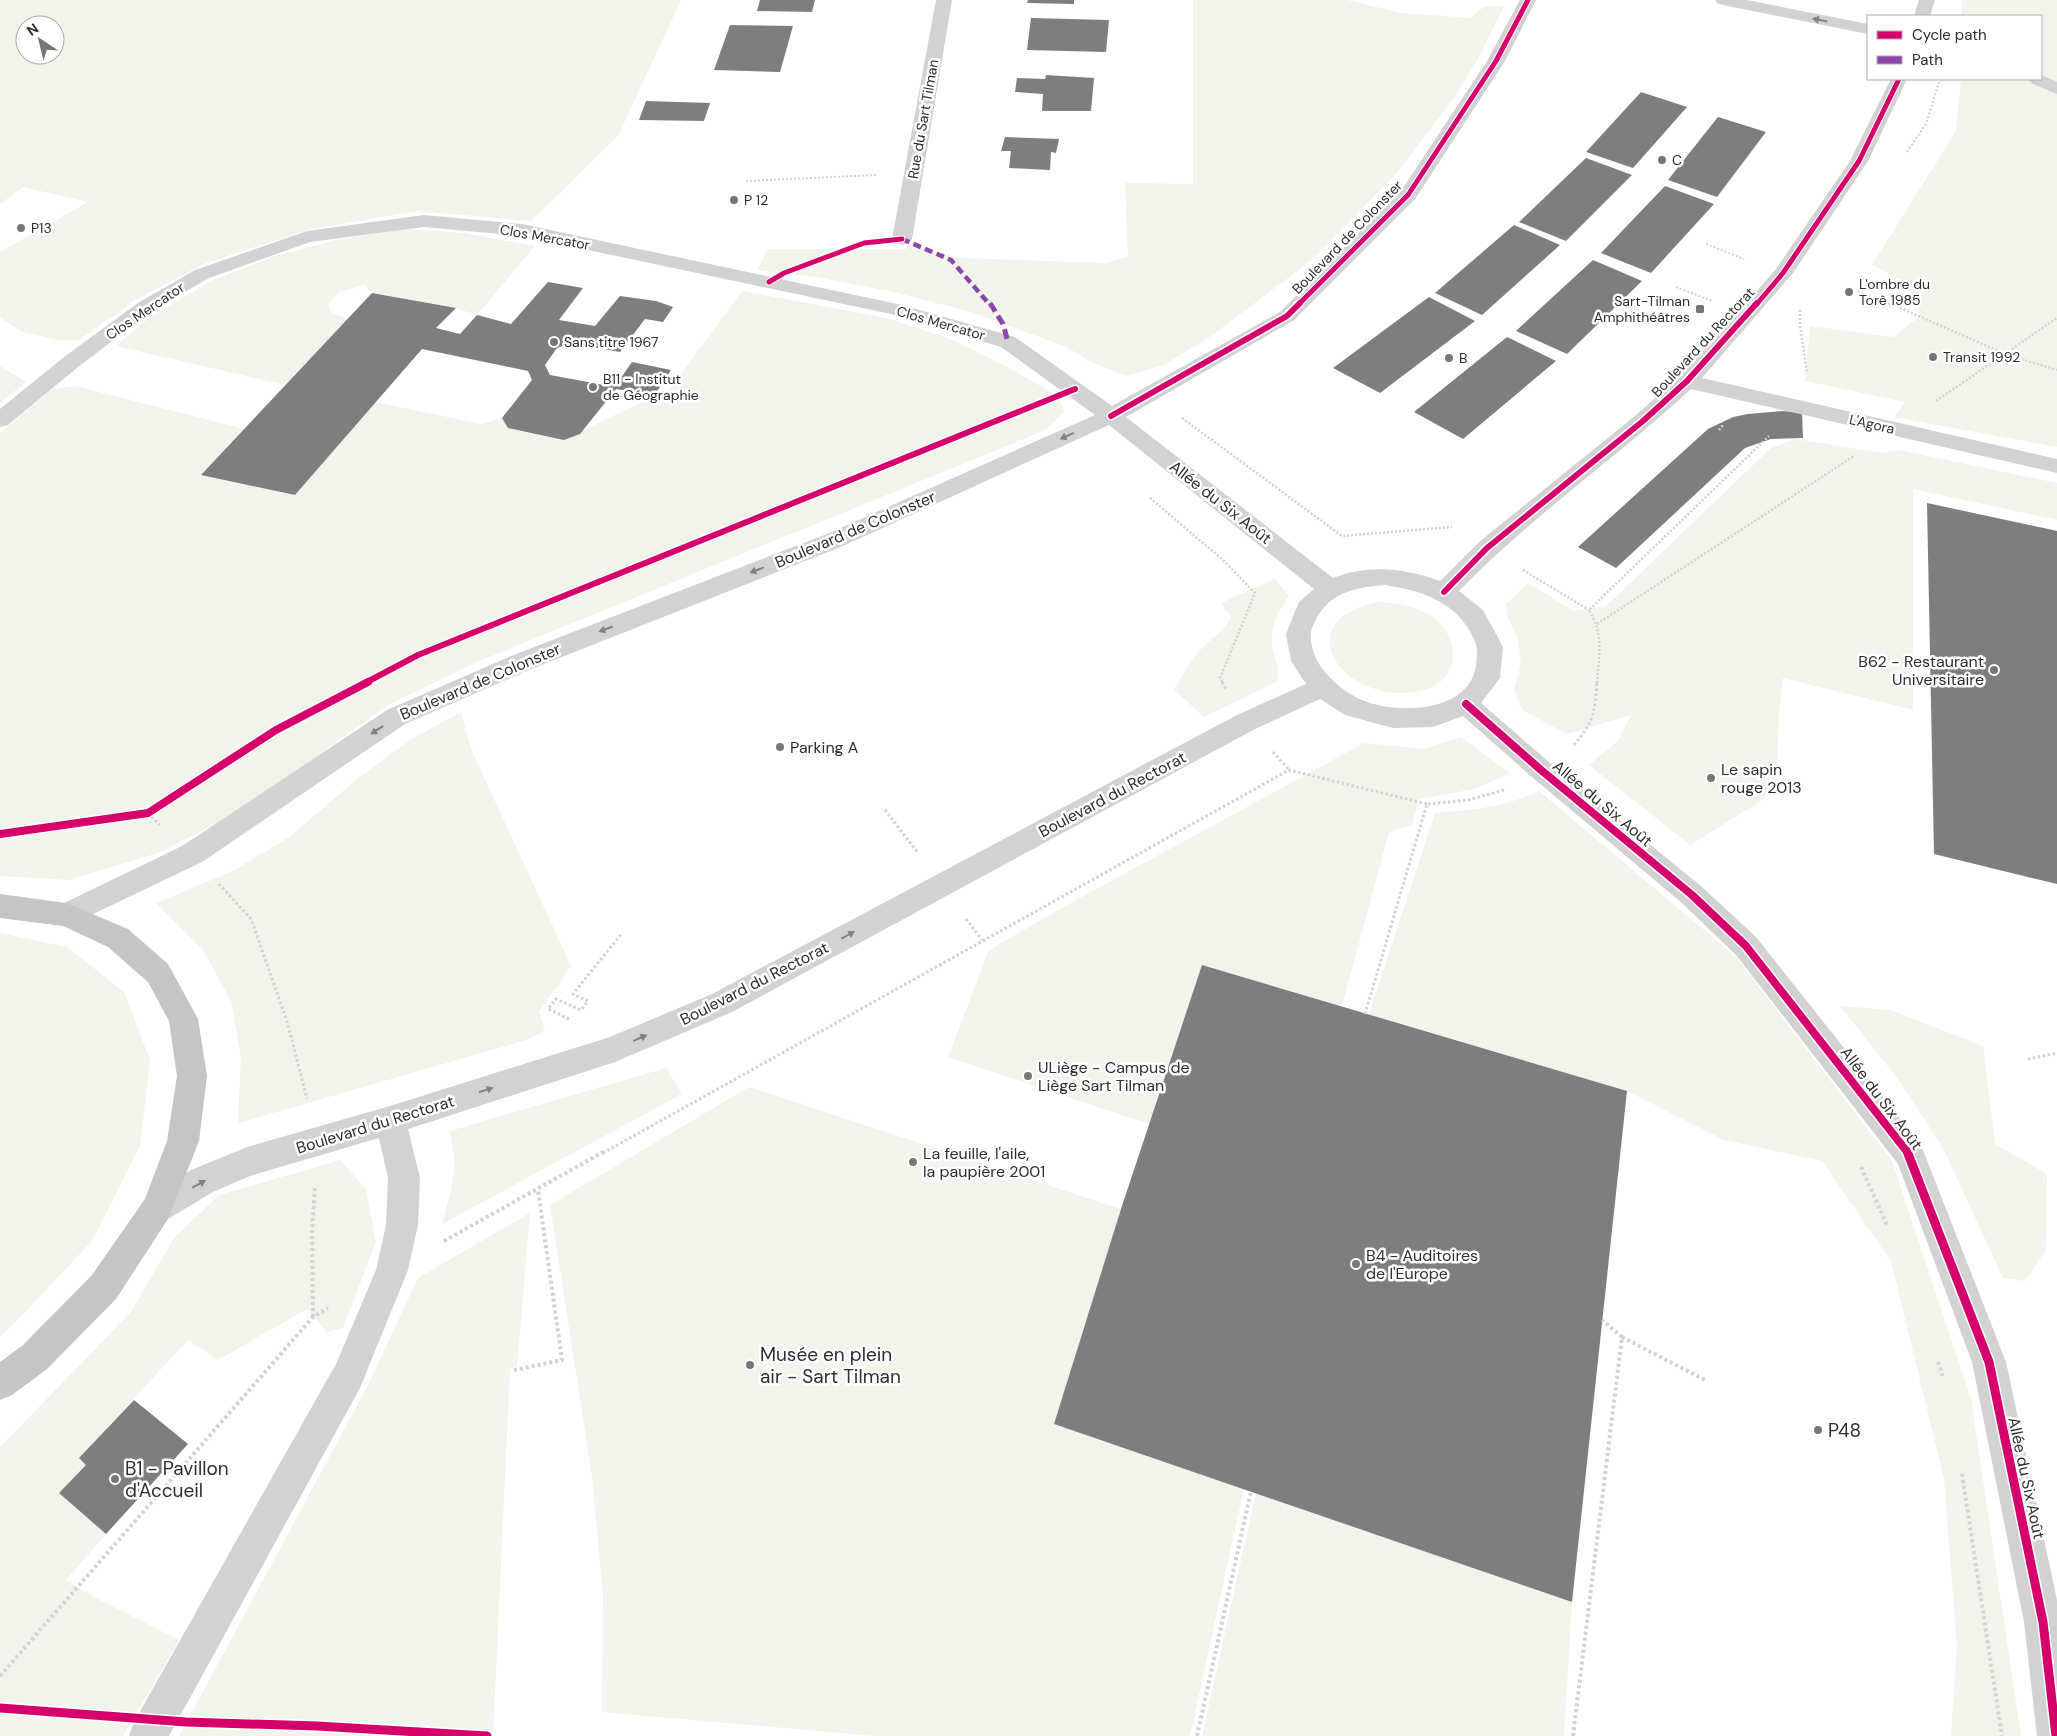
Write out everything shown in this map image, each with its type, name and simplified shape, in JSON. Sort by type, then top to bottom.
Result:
[{"type":"main road","points":[[0,906],[66,915],[118,938],[158,973],[183,1019],[192,1076],[183,1142],[157,1208],[104,1286],[35,1357],[0,1382]]},
{"type":"street","name":"Rue du Sart Tilman","points":[[902,239],[944,0]]},
{"type":"street","name":"Boulevard de Colonster","points":[[66,915],[192,854],[396,717],[520,663],[835,540],[1111,416],[1287,316],[1408,195],[1496,61],[1528,0]]},
{"type":"street","points":[[1723,0],[1867,29]]},
{"type":"street","points":[[1922,15],[1926,0]]},
{"type":"street","name":"Boulevard du Rectorat","points":[[1444,592],[1487,548],[1644,421],[1687,381],[1783,273],[1859,161],[1899,80]]},
{"type":"street","points":[[2039,80],[2057,88]]},
{"type":"street","name":"Clos Mercator","points":[[0,420],[71,362],[145,307],[202,274],[307,237],[424,222],[522,230],[895,309],[1008,342],[1111,416]]},
{"type":"street","name":"L'Agora","points":[[1687,381],[2057,466]]},
{"type":"street","name":"Allée du Six Août","points":[[1111,416],[1330,589]]},
{"type":"street","points":[[1385,577],[1415,581],[1444,592],[1474,616],[1491,647],[1487,678],[1466,704],[1433,717],[1393,718],[1354,708],[1322,687],[1302,661],[1298,634],[1308,608],[1330,589],[1355,579],[1385,577]]},
{"type":"street","name":"Boulevard du Rectorat","points":[[157,1208],[202,1182],[247,1162],[390,1120],[615,1049],[722,1002],[1246,722],[1322,687]]},
{"type":"street","name":"Allée du Six Août","points":[[1466,704],[1541,770],[1692,895],[1746,946],[1910,1155],[1989,1362],[2043,1622],[2056,1736]]},
{"type":"street","points":[[148,1736],[348,1376],[392,1270],[402,1225],[404,1178],[390,1120]]},
{"type":"path","points":[[1904,155],[1926,124],[1940,80]]},
{"type":"path","points":[[746,181],[914,172]]},
{"type":"path","points":[[1706,244],[1744,259]]},
{"type":"path","points":[[1676,287],[1717,303]]},
{"type":"path","points":[[1858,291],[2005,354],[2057,370]]},
{"type":"path","points":[[1589,610],[1800,408],[1809,384],[1800,325],[1800,308]]},
{"type":"path","points":[[1597,624],[1894,429],[2057,318]]},
{"type":"path","points":[[1149,394],[1342,536],[1452,527],[1589,610],[1597,624],[1600,640],[1595,710],[1586,730],[1567,751]]},
{"type":"path","points":[[1148,497],[1223,560],[1255,594],[1220,678],[1246,722],[1290,770],[1427,804],[1468,800],[1512,788]]},
{"type":"path","points":[[392,1270],[538,1190],[751,1068],[1290,770]]},
{"type":"path","points":[[1365,1014],[1427,804]]},
{"type":"path","points":[[138,815],[148,813],[156,808]]},
{"type":"path","points":[[885,810],[915,850]]},
{"type":"path","points":[[148,813],[192,854],[251,919],[286,1021],[318,1140],[312,1231],[313,1317]]},
{"type":"path","points":[[548,1009],[556,999],[581,1010],[588,1001],[573,994],[622,933]]},
{"type":"path","points":[[2028,1058],[2057,1053]]},
{"type":"path","points":[[1859,1163],[1890,1232]]},
{"type":"path","points":[[514,1370],[562,1360],[538,1190]]},
{"type":"path","points":[[0,1676],[313,1317],[329,1307]]},
{"type":"path","points":[[1602,1320],[1622,1337],[1707,1381]]},
{"type":"path","points":[[1573,1736],[1622,1337]]},
{"type":"path","points":[[1937,1357],[1946,1384]]},
{"type":"path","points":[[1962,1471],[2002,1736]]},
{"type":"path","points":[[1197,1736],[1251,1491]]},
{"type":"shaded area","points":[[0,0],[681,0],[618,136],[531,221],[417,211],[311,229],[206,263],[135,300],[79,340],[59,340],[22,332],[0,317],[0,252],[88,202],[23,187],[0,204]]},
{"type":"shaded area","points":[[1193,0],[1347,0],[1402,13],[1470,18],[1485,6],[1504,6],[1479,57],[1452,101],[1396,174],[1312,260],[1211,336],[1164,365],[1125,376],[1087,360],[1067,347],[971,312],[894,292],[816,277],[757,270],[768,249],[906,249],[909,244],[960,258],[1105,263],[1128,257],[1125,183],[1193,184]]},
{"type":"shaded area","points":[[1962,0],[2057,0],[2057,447],[1894,417],[1905,402],[1805,381],[1810,326],[1893,337],[1920,316],[1912,286],[1872,265],[1956,131],[1961,80],[2042,80],[2042,15],[1962,15]]},
{"type":"shaded area","points":[[405,229],[464,233],[535,246],[477,315],[456,308],[372,293],[365,285],[339,292],[328,304],[331,313],[348,319],[285,385],[116,346],[150,317],[211,281],[275,256],[336,240]]},
{"type":"shaded area","points":[[742,291],[887,318],[953,340],[1013,370],[1058,396],[1064,412],[1046,430],[477,662],[388,705],[242,810],[161,852],[69,880],[0,876],[0,433],[53,389],[75,386],[244,429],[201,475],[295,495],[375,402],[481,424],[502,418],[508,428],[564,440],[654,396],[664,397]]},
{"type":"shaded area","points":[[0,366],[26,382],[0,403]]},
{"type":"shaded area","points":[[1796,439],[1881,453],[1899,450],[2057,483],[2057,520],[1913,489],[1913,710],[1783,678],[1779,712],[1777,767],[1773,789],[1758,803],[1690,845],[1589,765],[1618,741],[1631,715],[1567,734],[1522,710],[1514,689],[1521,664],[1518,639],[1507,616],[1506,604],[1528,583],[1574,611],[1606,606],[1771,448]]},
{"type":"shaded area","points":[[1275,579],[1289,596],[1279,613],[1273,630],[1272,644],[1278,668],[1276,682],[1204,717],[1174,690],[1197,654],[1221,631],[1231,617],[1221,603]]},
{"type":"shaded area","points":[[1378,602],[1400,604],[1415,608],[1435,619],[1443,627],[1449,637],[1453,657],[1451,667],[1446,676],[1438,684],[1427,689],[1398,693],[1373,688],[1351,677],[1336,662],[1330,645],[1333,627],[1349,612]]},
{"type":"shaded area","points":[[461,712],[471,749],[571,966],[539,1012],[545,1031],[523,1041],[238,1123],[241,1057],[231,1001],[203,950],[156,903],[231,872],[291,836],[358,778],[412,739]]},
{"type":"shaded area","points":[[1461,737],[1510,773],[1475,789],[1419,799],[1412,825],[1389,832],[1342,1006],[1202,965],[1149,1124],[948,1057],[989,950],[1076,900],[1364,743],[1424,749]]},
{"type":"shaded area","points":[[1539,791],[1736,957],[1892,1161],[1971,1399],[2021,1736],[1951,1736],[1957,1645],[1944,1479],[1891,1261],[1822,1161],[1724,1140],[1627,1091],[1369,1014],[1435,813],[1476,809],[1500,804]]},
{"type":"shaded area","points":[[0,933],[67,947],[124,992],[150,1060],[140,1146],[92,1241],[7,1331],[0,1336]]},
{"type":"shaded area","points":[[1840,1006],[1891,1010],[1983,1046],[1995,1144],[2047,1174],[2046,1250],[2025,1281],[2003,1278],[1943,1148],[1898,1079]]},
{"type":"shaded area","points":[[666,1068],[682,1094],[442,1224],[451,1190],[455,1162],[450,1131]]},
{"type":"shaded area","points":[[749,1087],[1121,1209],[1054,1424],[1244,1488],[1190,1736],[875,1736],[602,1712],[603,1595],[592,1476],[550,1205]]},
{"type":"shaded area","points":[[340,1160],[366,1189],[376,1242],[343,1328],[327,1332],[307,1309],[218,1360],[188,1340],[79,1458],[86,1465],[59,1493],[106,1534],[66,1580],[92,1596],[179,1640],[123,1736],[0,1736],[0,1447],[131,1312],[174,1238],[219,1195]]},
{"type":"shaded area","points":[[530,1213],[517,1366],[510,1369],[493,1736],[179,1736],[368,1385],[418,1278]]},
{"type":"shaded area","points":[[1256,1493],[1572,1602],[1564,1736],[1202,1736]]},
{"type":"building","points":[[760,0],[815,0],[812,12],[757,11]]},
{"type":"building","points":[[1028,0],[1074,0],[1074,4],[1027,3]]},
{"type":"building","points":[[1031,18],[1109,20],[1106,52],[1027,50]]},
{"type":"building","points":[[730,25],[793,26],[780,72],[714,70]]},
{"type":"building","points":[[1046,75],[1094,78],[1091,111],[1042,111],[1043,94],[1015,92],[1017,78],[1045,79]]},
{"type":"building","points":[[1641,92],[1687,107],[1633,168],[1586,152]]},
{"type":"building","points":[[646,101],[710,103],[704,121],[639,120]]},
{"type":"building","points":[[1718,117],[1766,132],[1717,197],[1668,180]]},
{"type":"building","points":[[1005,137],[1059,139],[1056,153],[1051,152],[1050,170],[1009,168],[1011,151],[1001,151]]},
{"type":"building","points":[[1586,158],[1632,175],[1566,241],[1519,222]]},
{"type":"building","points":[[1665,186],[1714,204],[1651,273],[1601,253]]},
{"type":"building","points":[[1514,225],[1560,245],[1482,315],[1435,293]]},
{"type":"building","points":[[1593,260],[1642,281],[1567,354],[1516,331]]},
{"type":"building","name":"B11 - Institut de Géographie","points":[[548,282],[583,288],[559,320],[595,326],[620,296],[656,301],[673,307],[663,322],[645,319],[620,352],[571,343],[557,348],[545,365],[550,375],[604,385],[618,382],[632,362],[671,370],[654,396],[616,389],[580,434],[564,440],[508,428],[502,418],[532,380],[528,371],[422,349],[295,495],[201,475],[372,293],[456,308],[436,328],[460,334],[477,315],[511,324]]},
{"type":"building","points":[[1429,297],[1475,321],[1380,393],[1333,368]]},
{"type":"building","points":[[1507,337],[1556,361],[1463,439],[1414,412]]},
{"type":"building","points":[[1783,411],[1802,413],[1803,438],[1771,439],[1745,448],[1616,568],[1578,547],[1708,429],[1733,417]]},
{"type":"building","name":"B62 - Restaurant Universitaire","points":[[1927,503],[2057,531],[2057,884],[1934,854]]},
{"type":"building","name":"B4 - Auditoires de l'Europe","points":[[1202,965],[1627,1091],[1572,1602],[1054,1424],[1121,1209]]},
{"type":"building","name":"B1 - Pavillon d'Accueil","points":[[134,1400],[188,1444],[106,1534],[59,1493],[86,1465],[79,1458]]},
{"type":"marked path","points":[[902,239],[951,260],[988,301],[1003,324],[1008,342]]},
{"type":"cycle path","points":[[1111,416],[1287,316],[1408,195],[1496,61],[1528,0]]},
{"type":"cycle path","points":[[1444,592],[1487,548],[1643,421],[1687,381],[1734,330],[1783,273],[1859,161],[1899,80]]},
{"type":"cycle path","points":[[769,282],[784,273],[864,243],[902,239]]},
{"type":"cycle path","points":[[0,834],[148,813],[276,730],[418,655],[1075,389]]},
{"type":"cycle path","points":[[1466,704],[1541,770],[1692,895],[1746,946],[1910,1155],[1989,1362],[2043,1622],[2056,1736]]},
{"type":"cycle path","points":[[0,1708],[186,1722],[317,1726],[487,1736]]},
{"type":"place","name":"C","points":[[1662,160]]},
{"type":"place","name":"P 12","points":[[734,200]]},
{"type":"place","name":"P13","points":[[21,228]]},
{"type":"place","name":"L'ombre du Torê 1985","points":[[1849,292]]},
{"type":"place","name":"Sart-Tilman Amphithéâtres","points":[[1700,309]]},
{"type":"place","name":"Sans titre 1967","points":[[554,342]]},
{"type":"place","name":"Transit 1992","points":[[1933,357]]},
{"type":"place","name":"B","points":[[1449,358]]},
{"type":"place","name":"B11 - Institut de Géographie","points":[[593,387]]},
{"type":"place","name":"B62 - Restaurant Universitaire","points":[[1994,670]]},
{"type":"place","name":"Parking A","points":[[780,747]]},
{"type":"place","name":"Le sapin rouge 2013","points":[[1711,778]]},
{"type":"place","name":"ULiège - Campus de Liège Sart Tilman","points":[[1028,1076]]},
{"type":"place","name":"La feuille, l'aile, la paupière 2001","points":[[913,1162]]},
{"type":"place","name":"B4 - Auditoires de l'Europe","points":[[1356,1264]]},
{"type":"place","name":"Musée en plein air - Sart Tilman","points":[[750,1365]]},
{"type":"place","name":"P48","points":[[1818,1430]]},
{"type":"place","name":"B1 - Pavillon d'Accueil","points":[[115,1479]]}]
